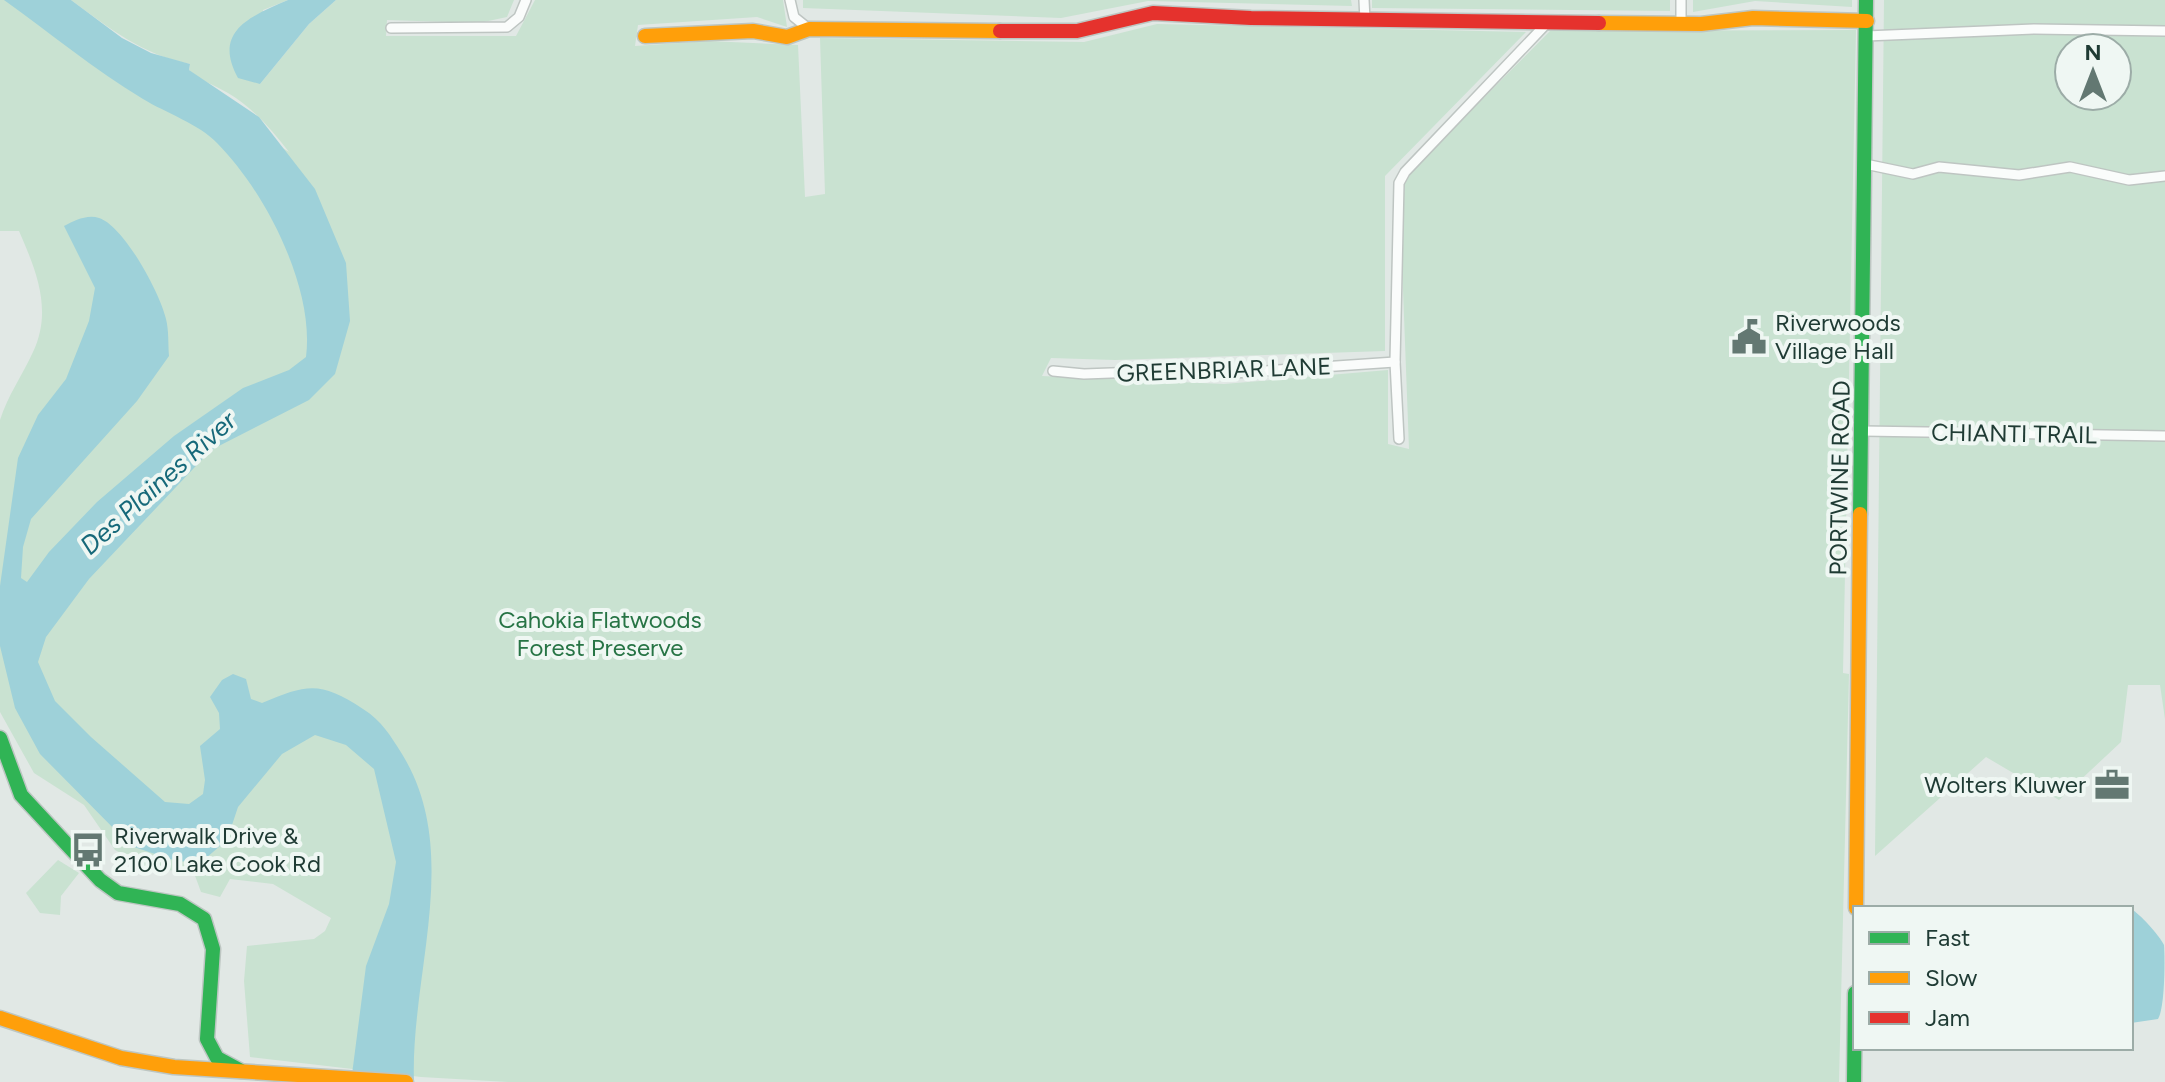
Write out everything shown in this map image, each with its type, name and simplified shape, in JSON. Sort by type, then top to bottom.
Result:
[{"type":"street","points":[[391,28],[507,27],[519,17],[526,0]]},
{"type":"street","points":[[790,0],[794,17],[809,29]]},
{"type":"street","points":[[1364,0],[1365,20]]},
{"type":"street","points":[[1681,0],[1681,23]]},
{"type":"street","name":"PORTWINE ROAD","points":[[1856,906],[1866,0]]},
{"type":"street","points":[[645,36],[753,31],[787,37],[809,29],[1055,32],[1153,13],[1548,22],[1719,23],[1753,18],[1866,28],[2165,31]]},
{"type":"street","points":[[1399,439],[1395,362],[1399,183],[1405,172],[1548,22]]},
{"type":"street","points":[[1865,164],[1913,174],[1939,167],[2019,175],[2070,167],[2129,180],[2165,176]]},
{"type":"street","name":"GREENBRIAR LANE","points":[[1053,371],[1084,374],[1192,370],[1234,373],[1395,362]]},
{"type":"street","name":"CHIANTI TRAIL","points":[[1863,431],[2165,436]]},
{"type":"street","points":[[0,738],[21,795],[100,880],[118,893],[180,904],[198,912],[210,930],[213,969],[207,1039],[217,1058],[241,1071]]},
{"type":"street","points":[[0,1018],[121,1058],[174,1067],[406,1082]]},
{"type":"street","points":[[1854,1050],[1854,1082]]},
{"type":"green space","name":"Cahokia Flatwoods Forest Preserve","points":[[0,0],[50,0],[289,152],[254,112],[194,74],[189,70],[190,64],[142,47],[71,0],[288,0],[263,10],[260,84],[309,24],[336,0],[514,0],[507,17],[479,23],[387,20],[386,36],[516,36],[535,0],[783,0],[787,27],[757,17],[638,25],[635,46],[709,41],[798,45],[805,197],[825,194],[820,38],[1084,42],[1157,24],[1526,32],[1385,176],[1385,351],[1115,360],[1051,358],[1042,376],[1224,384],[1388,370],[1388,444],[1409,449],[1399,183],[1550,31],[1856,30],[1843,673],[1849,674],[1839,1082],[508,1082],[421,1077],[250,1057],[244,981],[247,946],[314,939],[325,931],[331,918],[273,884],[230,879],[220,897],[201,892],[194,873],[152,871],[115,850],[84,805],[34,773],[0,712],[0,420],[39,336],[42,306],[36,275],[19,231],[0,231]]},
{"type":"green space","points":[[803,0],[1351,0],[1352,6],[1148,1],[1061,18],[803,8]]},
{"type":"green space","points":[[1372,0],[1670,0],[1670,11],[1372,8]]},
{"type":"green space","points":[[1693,0],[1852,0],[1852,7],[1755,1],[1693,12]]},
{"type":"green space","points":[[1884,0],[2165,0],[2165,719],[2160,685],[2128,685],[2121,742],[2059,800],[1986,757],[1875,856]]},
{"type":"green space","points":[[58,860],[79,873],[61,896],[60,915],[40,913],[26,893]]},
{"type":"water","name":"Des Plaines River","points":[[4,0],[71,0],[122,38],[151,53],[190,64],[189,70],[259,117],[315,189],[346,263],[350,321],[335,374],[309,400],[211,450],[89,579],[46,637],[38,662],[55,701],[165,802],[189,804],[203,794],[205,780],[200,746],[220,729],[219,713],[210,697],[222,680],[233,674],[246,679],[251,699],[262,703],[291,692],[314,688],[348,700],[381,724],[402,754],[420,792],[429,832],[432,873],[415,1041],[414,1082],[351,1082],[366,966],[389,904],[396,862],[374,769],[346,745],[315,735],[282,754],[238,807],[227,840],[206,858],[179,862],[131,846],[40,754],[15,708],[0,646],[0,586],[18,458],[38,415],[66,379],[89,321],[95,288],[64,226],[81,219],[99,218],[109,224],[130,247],[149,278],[166,319],[169,356],[137,401],[31,519],[23,547],[21,578],[27,582],[49,552],[97,502],[174,436],[243,388],[289,370],[306,357],[307,330],[303,301],[283,242],[252,187],[217,143],[201,130],[108,76]]},
{"type":"water","points":[[288,0],[336,0],[309,24],[260,84],[238,78],[231,62],[230,48],[239,27],[261,12]]},
{"type":"water","points":[[2133,911],[2164,945],[2163,994],[2158,1019],[2133,1023]]},
{"type":"traffic: fast","points":[[1860,514],[1866,0]]},
{"type":"traffic: fast","points":[[0,738],[21,795],[100,880],[118,893],[180,904],[204,919],[213,949],[207,1039],[217,1058],[241,1071]]},
{"type":"traffic: fast","points":[[1854,1050],[1854,1082]]},
{"type":"traffic: slow","points":[[1599,23],[1701,24],[1753,18],[1867,21]]},
{"type":"traffic: slow","points":[[645,36],[753,31],[787,37],[809,29],[1000,31]]},
{"type":"traffic: slow","points":[[1856,906],[1860,514]]},
{"type":"traffic: slow","points":[[0,1018],[121,1058],[174,1067],[406,1082]]},
{"type":"traffic: jam","points":[[1000,31],[1077,31],[1153,13],[1251,18],[1599,23]]},
{"type":"place","name":"Riverwoods Village Hall","points":[[1749,337]]},
{"type":"place","name":"Wolters Kluwer","points":[[2112,785]]},
{"type":"place","name":"Riverwalk Drive & 2100 Lake Cook Rd","points":[[88,850]]}]
